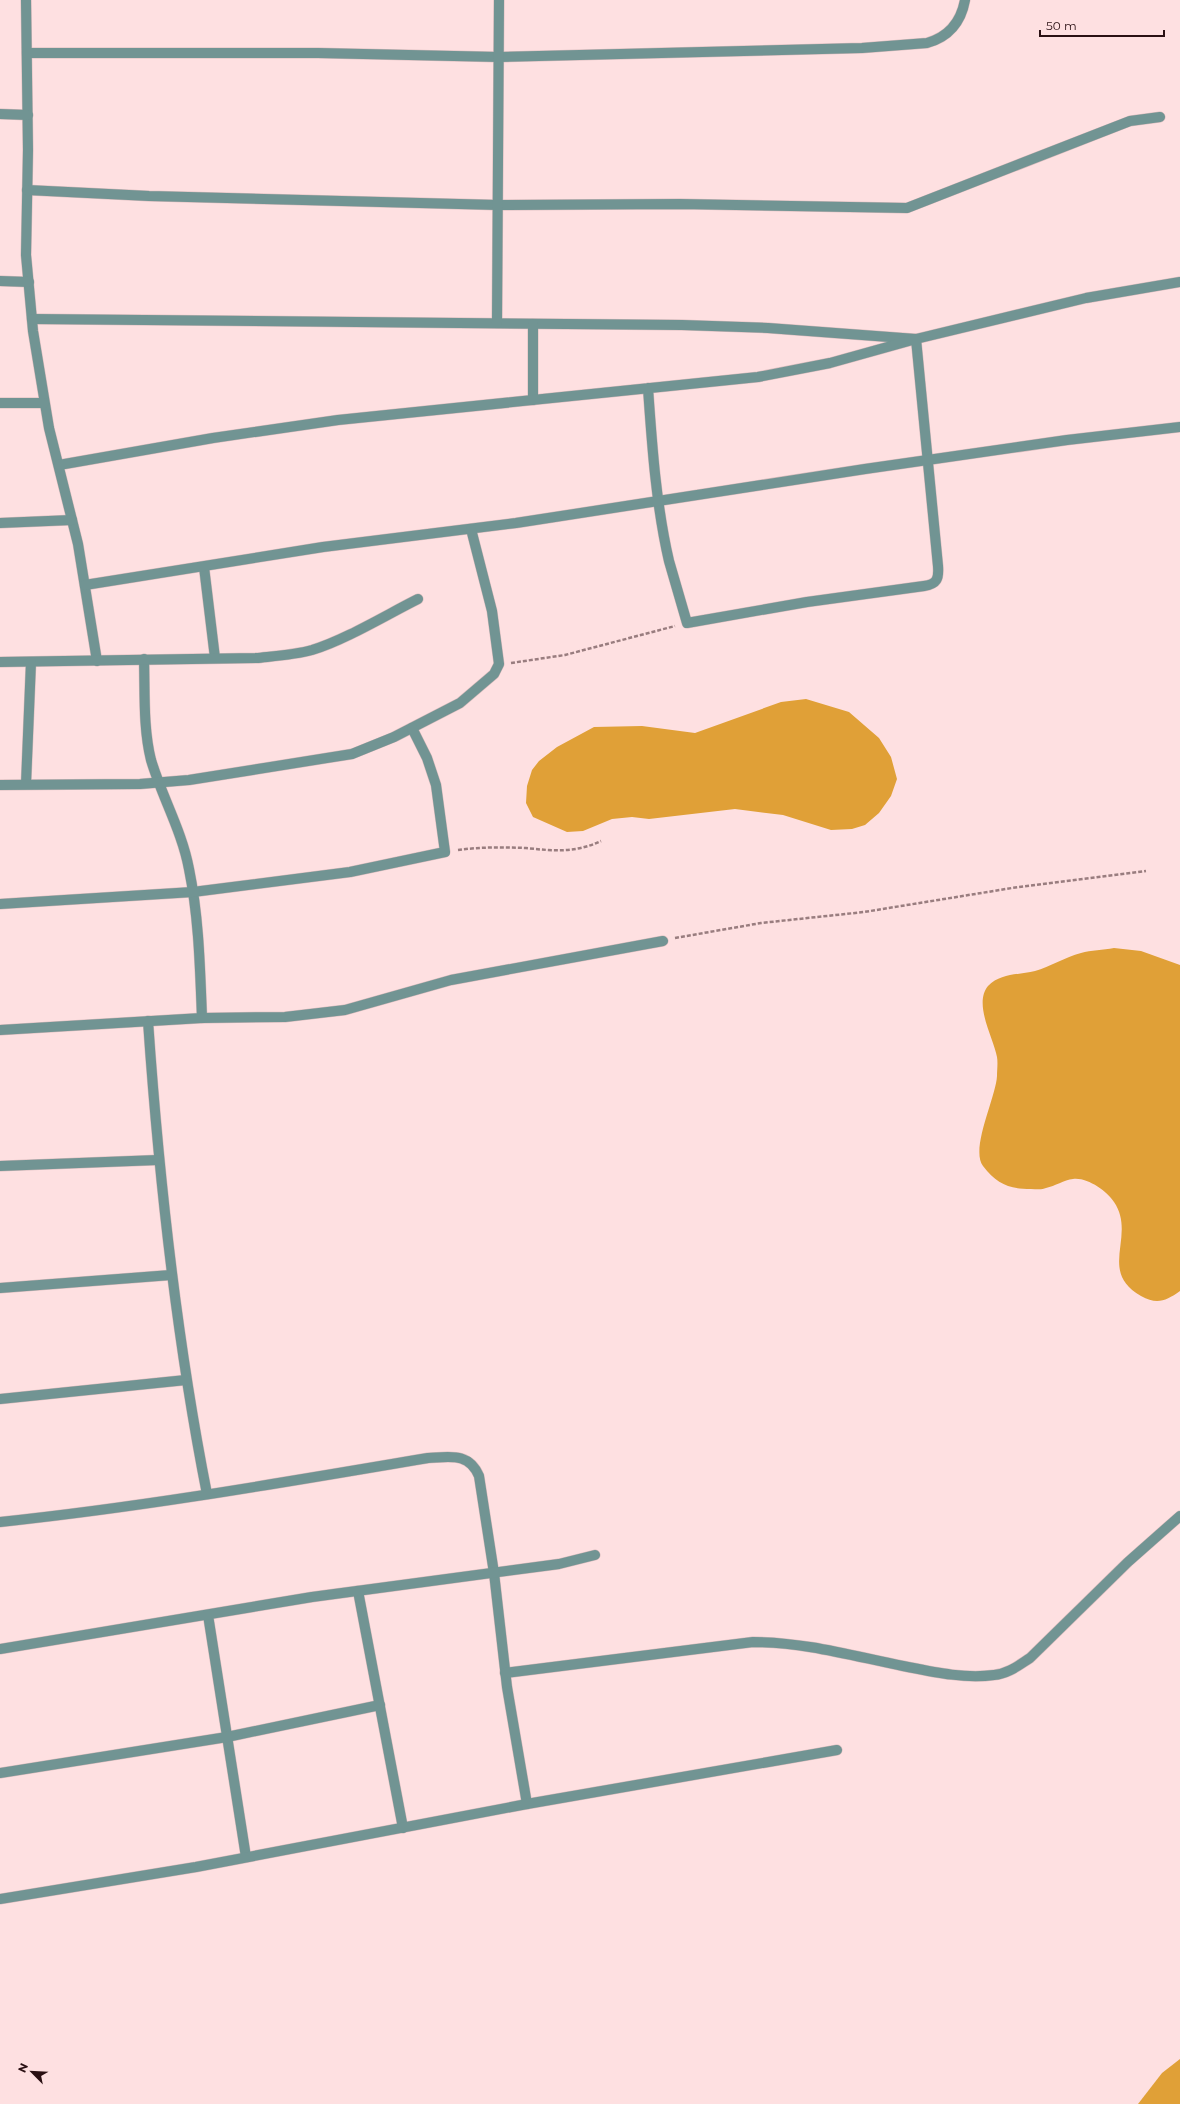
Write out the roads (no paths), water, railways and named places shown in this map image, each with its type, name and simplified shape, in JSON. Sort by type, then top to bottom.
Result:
[{"type":"street","points":[[26,0],[28,115],[26,255],[28,282],[44,403],[72,520],[85,585],[97,661]]},
{"type":"street","points":[[497,323],[499,0]]},
{"type":"street","points":[[27,53],[318,53],[499,57],[854,49],[927,43],[936,40],[952,29],[965,0]]},
{"type":"street","points":[[0,114],[28,115]]},
{"type":"street","points":[[27,190],[149,196],[498,205],[680,204],[907,208],[1130,121],[1160,117]]},
{"type":"street","points":[[0,281],[28,282]]},
{"type":"street","points":[[59,465],[213,438],[338,420],[765,375],[830,363],[916,339],[1086,298],[1180,282]]},
{"type":"street","points":[[32,319],[682,325],[768,328],[916,339]]},
{"type":"street","points":[[533,324],[533,400]]},
{"type":"street","points":[[648,388],[659,500],[669,560],[687,623],[807,602],[933,584],[939,576],[916,339]]},
{"type":"street","points":[[0,403],[44,403]]},
{"type":"street","points":[[85,585],[323,547],[471,529],[928,460],[1068,440],[1180,427]]},
{"type":"street","points":[[0,523],[72,520]]},
{"type":"street","points":[[0,785],[92,785],[189,780],[352,754],[374,746],[460,703],[494,674],[499,664],[492,611],[471,529]]},
{"type":"street","points":[[204,567],[215,658]]},
{"type":"street","points":[[0,662],[256,658],[289,655],[312,650],[333,642],[418,599]]},
{"type":"street","points":[[144,660],[148,741],[158,782],[184,847],[196,909],[202,1018]]},
{"type":"street","points":[[26,784],[31,662]]},
{"type":"street","points":[[0,904],[193,892],[350,872],[445,852],[436,785],[427,758],[412,728]]},
{"type":"street","points":[[0,1030],[202,1018],[285,1017],[345,1010],[451,980],[663,941]]},
{"type":"street","points":[[148,1021],[158,1160],[171,1275],[186,1380],[207,1494]]},
{"type":"street","points":[[0,1166],[158,1160]]},
{"type":"street","points":[[0,1288],[171,1275]]},
{"type":"street","points":[[0,1399],[186,1380]]},
{"type":"street","points":[[0,1522],[64,1515],[207,1494],[333,1475],[428,1458],[453,1457],[468,1460],[476,1467],[479,1476],[494,1573],[505,1673],[527,1804]]},
{"type":"street","points":[[505,1673],[753,1642],[777,1642],[806,1645],[940,1673],[973,1677],[996,1675],[1014,1669],[1030,1658],[1128,1562],[1180,1516]]},
{"type":"street","points":[[0,1649],[208,1614],[358,1591],[559,1564],[595,1555]]},
{"type":"street","points":[[358,1591],[403,1828]]},
{"type":"street","points":[[208,1614],[246,1857]]},
{"type":"street","points":[[0,1773],[227,1737],[380,1705]]},
{"type":"street","points":[[0,1899],[246,1857],[527,1804],[837,1750]]}]
